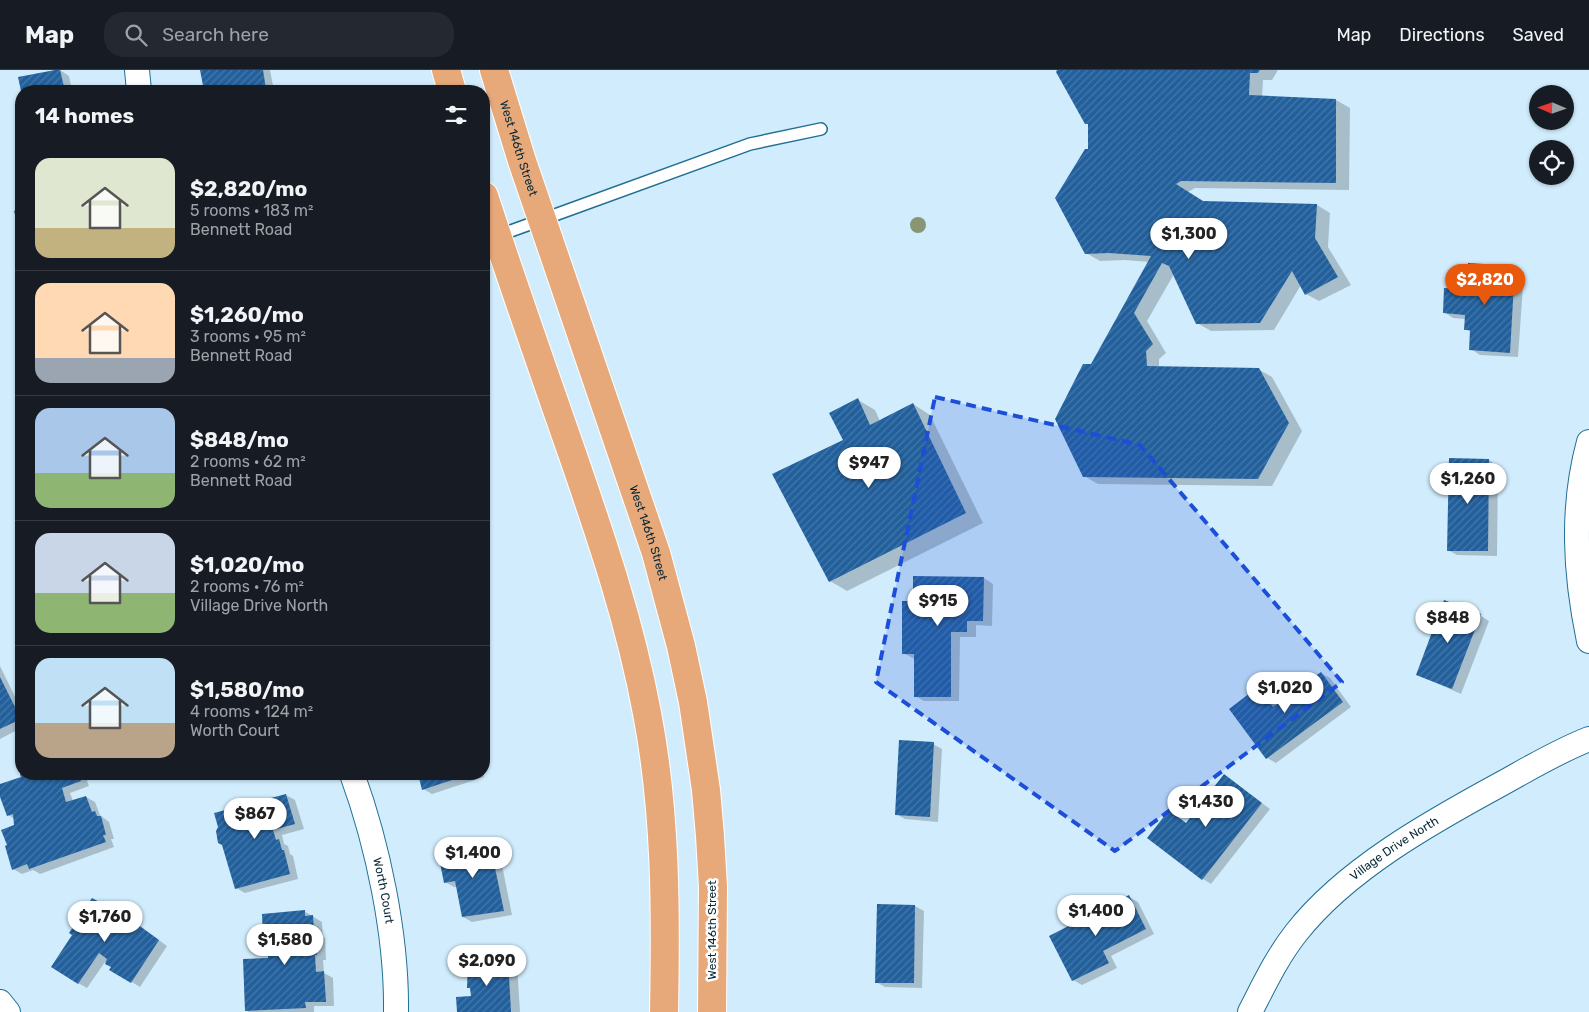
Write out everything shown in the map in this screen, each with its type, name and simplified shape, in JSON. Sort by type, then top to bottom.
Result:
[{"type":"main road","points":[[446,70],[450,85]]},
{"type":"main road","name":"West 146th Street","points":[[494,70],[522,161],[656,553],[683,654],[693,702],[710,836],[713,887],[712,1012]]},
{"type":"main road","points":[[490,214],[610,562],[635,656],[654,752],[661,816],[665,892],[664,1012]]},
{"type":"street","points":[[137,70],[139,85]]},
{"type":"street","points":[[1589,442],[1577,505],[1576,540],[1580,590],[1589,641]]},
{"type":"street","name":"Village Drive North","points":[[1250,1012],[1271,972],[1295,934],[1323,903],[1356,875],[1429,825],[1558,753],[1589,739]]},
{"type":"street","name":"Worth Court","points":[[354,780],[364,808],[378,862],[390,930],[396,1012]]},
{"type":"street","points":[[0,1002],[8,1012]]},
{"type":"lane","points":[[497,236],[750,144],[821,129]]},
{"type":"highlighted area","points":[[935,397],[1140,445],[1342,682],[1115,851],[876,682]]},
{"type":"building","points":[[60,70],[64,85],[20,85],[18,77]]},
{"type":"building","points":[[200,70],[263,70],[265,85],[203,85]]},
{"type":"building","points":[[1057,70],[1260,70],[1258,73],[1250,73],[1249,95],[1336,99],[1336,183],[1181,181],[1176,184],[1203,201],[1317,204],[1315,238],[1338,277],[1305,295],[1292,271],[1260,323],[1196,324],[1169,266],[1162,263],[1134,313],[1153,344],[1146,351],[1147,366],[1259,368],[1289,423],[1258,479],[1083,477],[1055,419],[1083,364],[1091,364],[1151,256],[1109,253],[1085,254],[1055,198],[1085,149],[1088,149],[1088,124],[1085,124],[1056,72]]},
{"type":"building","points":[[1468,263],[1515,266],[1510,353],[1469,350],[1470,330],[1464,330],[1465,315],[1443,313],[1444,288],[1466,289]]},
{"type":"building","points":[[858,398],[870,425],[913,403],[966,513],[829,582],[772,474],[843,440],[829,413]]},
{"type":"building","points":[[1449,458],[1489,459],[1488,551],[1447,551]]},
{"type":"building","points":[[913,576],[984,577],[983,621],[967,621],[967,632],[951,632],[951,697],[914,697],[914,654],[902,654],[902,601],[913,601]]},
{"type":"building","points":[[1444,600],[1481,614],[1452,689],[1416,675]]},
{"type":"building","points":[[1321,672],[1343,702],[1266,759],[1229,709],[1258,687],[1273,707]]},
{"type":"building","points":[[0,677],[15,707],[15,722],[0,729]]},
{"type":"building","points":[[899,740],[934,742],[930,817],[895,815]]},
{"type":"building","points":[[1224,774],[1262,803],[1202,880],[1147,838],[1169,810],[1186,823]]},
{"type":"building","points":[[15,779],[81,780],[62,788],[66,802],[86,796],[92,812],[95,811],[97,816],[101,816],[106,835],[103,835],[106,842],[29,869],[27,864],[12,870],[5,846],[7,845],[1,830],[14,825],[13,814],[7,816],[0,797],[0,784]]},
{"type":"building","points":[[420,780],[452,780],[422,790]]},
{"type":"building","points":[[286,794],[295,824],[273,830],[276,840],[279,839],[282,850],[284,850],[290,874],[235,889],[222,845],[218,843],[216,831],[218,827],[214,813]]},
{"type":"building","points":[[490,844],[504,911],[462,917],[455,881],[444,883],[438,853]]},
{"type":"building","points":[[1129,895],[1146,929],[1103,951],[1109,963],[1072,981],[1049,936]]},
{"type":"building","points":[[92,898],[109,907],[112,902],[129,912],[126,916],[159,940],[131,983],[109,970],[111,967],[105,964],[107,959],[99,953],[78,984],[51,967],[72,935],[69,933]]},
{"type":"building","points":[[877,904],[915,905],[914,983],[875,983]]},
{"type":"building","points":[[305,910],[305,916],[313,915],[314,932],[317,932],[316,972],[324,971],[326,1002],[305,1002],[306,1008],[245,1011],[243,959],[268,958],[268,938],[263,938],[262,914]]},
{"type":"building","points":[[508,958],[511,1012],[457,1012],[456,997],[471,996],[470,988],[467,988],[468,959]]}]
